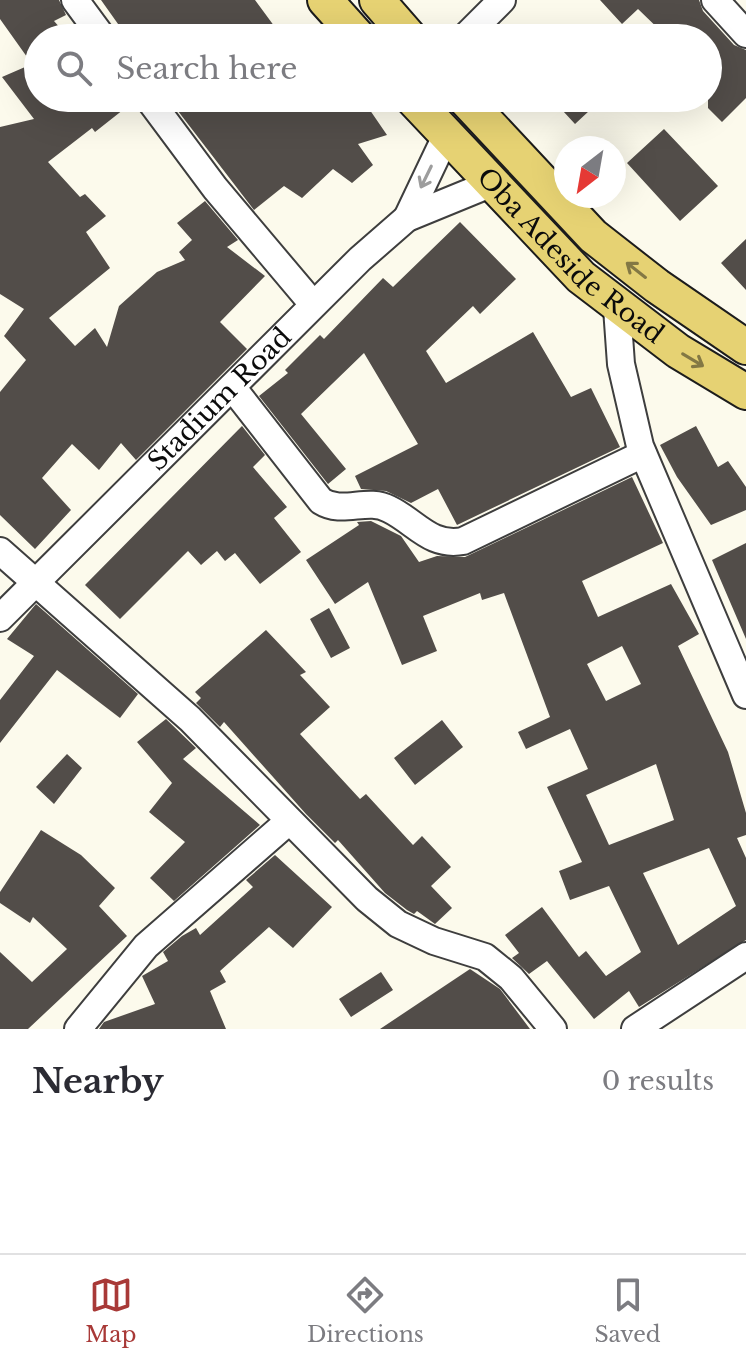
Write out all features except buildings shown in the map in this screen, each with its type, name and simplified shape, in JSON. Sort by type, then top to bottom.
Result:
[{"type":"main road","points":[[325,0],[346,24]]},
{"type":"main road","points":[[377,0],[398,24]]},
{"type":"main road","name":"Oba Adeside Road","points":[[425,112],[490,184],[617,308],[678,351],[746,392]]},
{"type":"main road","points":[[477,112],[593,236],[657,286],[746,347]]},
{"type":"street","points":[[75,0],[93,24]]},
{"type":"street","points":[[478,24],[502,0]]},
{"type":"street","points":[[715,0],[746,34]]},
{"type":"street","points":[[158,112],[215,188],[312,303]]},
{"type":"street","points":[[407,218],[446,136]]},
{"type":"street","points":[[407,218],[490,184]]},
{"type":"street","name":"Stadium Road","points":[[0,618],[312,303],[407,218]]},
{"type":"street","points":[[617,308],[628,403],[643,454],[746,695]]},
{"type":"street","points":[[232,387],[321,501],[338,508],[381,506],[440,541],[463,541],[643,454]]},
{"type":"street","points":[[0,551],[190,719],[367,899],[398,924],[434,941],[485,957],[511,978],[553,1029]]},
{"type":"street","points":[[78,1029],[146,946],[289,821]]},
{"type":"street","points":[[635,1029],[746,956]]}]
